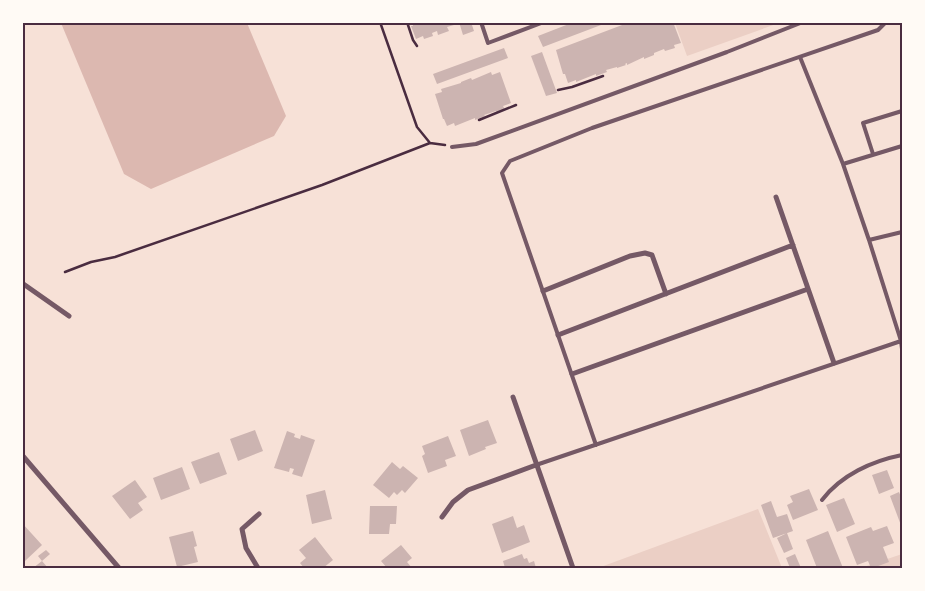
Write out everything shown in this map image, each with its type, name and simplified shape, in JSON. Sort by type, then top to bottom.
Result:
[{"type":"street","points":[[776,197],[834,363]]},
{"type":"street","points":[[558,335],[793,245]]},
{"type":"street","points":[[543,291],[630,256],[645,253],[652,255],[666,294]]},
{"type":"street","points":[[22,283],[69,316]]},
{"type":"street","points":[[572,374],[808,289]]},
{"type":"street","points":[[513,397],[573,568]]},
{"type":"street","points":[[22,455],[119,568]]},
{"type":"street","points":[[442,517],[453,502],[468,490],[536,465]]},
{"type":"street","points":[[258,568],[246,548],[242,529],[259,514]]},
{"type":"lane","points":[[481,22],[488,43],[544,22]]},
{"type":"lane","points":[[452,146],[476,144],[727,52],[803,22]]},
{"type":"lane","points":[[596,445],[502,172],[510,161],[592,128],[878,30],[886,22]]},
{"type":"lane","points":[[800,57],[843,164],[869,240],[902,349]]},
{"type":"lane","points":[[873,154],[863,123],[902,111]]},
{"type":"lane","points":[[843,164],[902,146]]},
{"type":"lane","points":[[869,240],[902,232]]},
{"type":"lane","points":[[536,465],[900,341]]},
{"type":"lane","points":[[822,500],[833,487],[860,469],[902,455]]},
{"type":"path","points":[[380,22],[417,127],[430,143]]},
{"type":"path","points":[[408,22],[413,40],[417,46]]},
{"type":"path","points":[[558,90],[572,88],[603,76]]},
{"type":"path","points":[[480,120],[516,105]]},
{"type":"path","points":[[65,272],[91,262],[114,257],[322,185],[430,143],[452,146]]},
{"type":"shaded area","points":[[675,22],[779,23],[687,56]]},
{"type":"shaded area","points":[[61,23],[247,23],[286,116],[274,136],[151,189],[124,174]]},
{"type":"shaded area","points":[[758,509],[782,568],[598,568]]},
{"type":"shaded area","points":[[902,554],[902,568],[861,568]]},
{"type":"building","points":[[412,22],[453,22],[454,25],[447,27],[449,31],[438,35],[437,31],[432,33],[433,36],[424,39],[423,36],[416,39],[411,26],[413,26]]},
{"type":"building","points":[[459,22],[471,22],[474,31],[463,35]]},
{"type":"building","points":[[574,22],[600,22],[601,25],[543,47],[538,36]]},
{"type":"building","points":[[630,22],[673,22],[681,43],[674,45],[675,48],[665,51],[664,49],[644,59],[644,57],[627,65],[627,63],[617,68],[606,70],[607,72],[596,76],[596,74],[568,83],[565,74],[563,74],[556,50]]},
{"type":"building","points":[[504,48],[508,58],[437,84],[433,74]]},
{"type":"building","points":[[542,52],[557,93],[546,96],[531,56]]},
{"type":"building","points":[[491,72],[492,75],[500,72],[511,103],[503,106],[505,110],[497,113],[496,111],[475,120],[475,118],[455,126],[454,123],[447,126],[435,94],[442,92],[441,89]]},
{"type":"building","points":[[488,420],[497,443],[469,456],[460,430]]},
{"type":"building","points":[[255,430],[263,451],[238,461],[230,439]]},
{"type":"building","points":[[287,431],[295,434],[294,437],[300,439],[301,435],[315,440],[302,477],[292,474],[294,469],[290,468],[289,472],[274,468]]},
{"type":"building","points":[[448,436],[456,456],[445,460],[447,466],[428,473],[422,456],[425,454],[422,446]]},
{"type":"building","points":[[219,452],[227,474],[200,484],[191,462]]},
{"type":"building","points":[[392,462],[400,469],[403,466],[418,478],[405,493],[402,490],[397,495],[394,492],[389,498],[373,485]]},
{"type":"building","points":[[182,467],[190,489],[161,500],[153,478]]},
{"type":"building","points":[[887,470],[894,488],[879,494],[872,475]]},
{"type":"building","points":[[135,480],[147,497],[138,503],[143,510],[130,519],[112,496]]},
{"type":"building","points":[[809,489],[818,510],[793,520],[787,505],[793,502],[790,496]]},
{"type":"building","points":[[325,490],[332,519],[312,524],[306,495]]},
{"type":"building","points":[[899,492],[902,496],[902,528],[890,496]]},
{"type":"building","points":[[844,498],[855,524],[837,532],[826,505]]},
{"type":"building","points":[[771,501],[777,517],[787,514],[793,531],[773,538],[761,505]]},
{"type":"building","points":[[370,506],[397,506],[396,524],[390,524],[389,534],[369,534]]},
{"type":"building","points":[[513,516],[517,528],[524,525],[530,542],[502,553],[492,524]]},
{"type":"building","points":[[22,523],[42,545],[25,561],[22,558]]},
{"type":"building","points":[[887,526],[894,543],[883,547],[889,562],[873,568],[871,568],[868,561],[857,565],[846,537],[871,527],[873,531]]},
{"type":"building","points":[[193,531],[197,546],[194,547],[198,562],[177,567],[169,537]]},
{"type":"building","points":[[828,531],[843,568],[817,568],[806,540]]},
{"type":"building","points":[[787,533],[793,549],[784,553],[777,538]]},
{"type":"building","points":[[315,537],[333,560],[323,568],[304,568],[300,563],[306,558],[299,550]]},
{"type":"building","points":[[401,545],[412,558],[407,562],[412,568],[387,568],[381,561]]},
{"type":"building","points":[[46,550],[50,554],[42,561],[38,556]]},
{"type":"building","points":[[522,554],[529,563],[534,561],[536,568],[505,568],[503,561]]},
{"type":"building","points":[[795,554],[801,568],[790,568],[786,558]]},
{"type":"building","points":[[42,561],[48,568],[33,568]]}]
